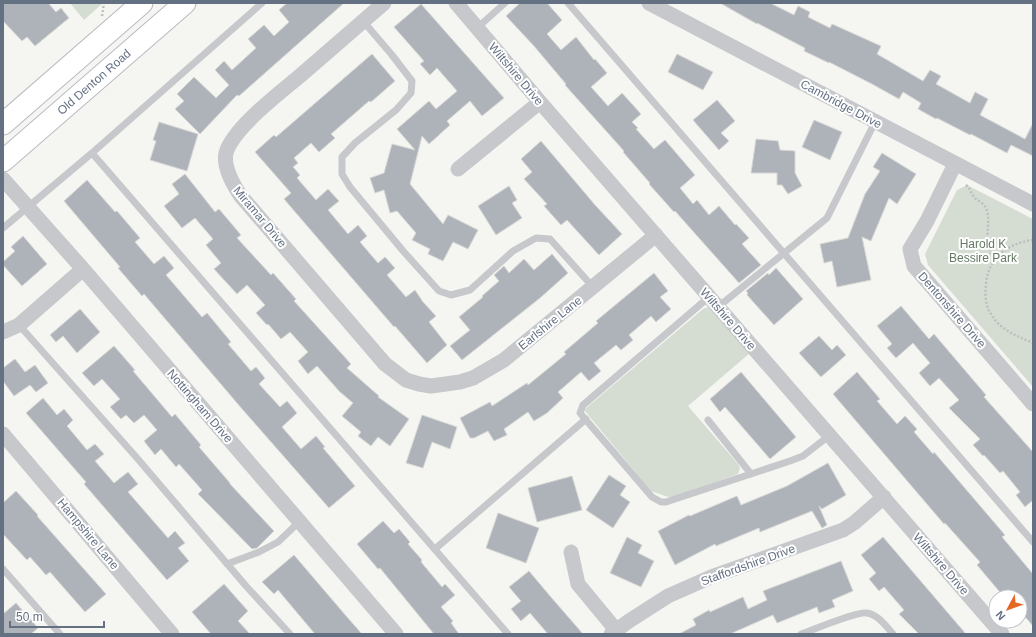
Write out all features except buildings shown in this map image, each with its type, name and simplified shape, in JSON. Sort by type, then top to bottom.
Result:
[{"type":"main road","points":[[3,124],[142,3]]},
{"type":"main road","name":"Old Denton Road","points":[[3,161],[185,3]]},
{"type":"street","name":"Miramar Drive","points":[[384,3],[239,131],[226,153],[226,163],[231,181],[240,195],[385,364],[406,380],[431,386]]},
{"type":"street","name":"Wiltshire Drive","points":[[456,3],[540,102],[1002,634]]},
{"type":"street","name":"Cambridge Drive","points":[[649,3],[1033,204]]},
{"type":"street","points":[[458,169],[540,102]]},
{"type":"street","name":"Dentonshire Drive","points":[[955,164],[927,221],[910,249],[914,266],[1033,404]]},
{"type":"street","name":"Nottingham Drive","points":[[3,179],[83,268],[396,634]]},
{"type":"street","name":"Earlshire Lane","points":[[431,386],[460,382],[473,378],[504,360],[656,235]]},
{"type":"street","points":[[3,332],[19,325],[83,268]]},
{"type":"street","name":"Hampshire Lane","points":[[3,434],[172,634]]},
{"type":"street","name":"Staffordshire Drive","points":[[614,632],[668,596],[711,577],[843,530],[854,523],[884,497]]},
{"type":"street","points":[[571,552],[578,584],[614,632]]},
{"type":"lane","points":[[3,228],[29,208],[262,3]]},
{"type":"lane","points":[[477,28],[505,3]]},
{"type":"lane","points":[[568,3],[1033,542]]},
{"type":"lane","points":[[363,21],[412,81],[411,93],[396,110],[355,143],[342,157],[342,174],[350,187],[409,258],[439,291],[451,295],[470,290],[513,252],[536,238],[550,239],[593,287]]},
{"type":"lane","points":[[830,435],[803,456],[661,502],[652,497],[580,413],[583,405],[714,302],[784,254],[827,218],[875,122]]},
{"type":"lane","points":[[92,152],[508,634]]},
{"type":"lane","points":[[19,325],[137,458],[227,564],[290,634]]},
{"type":"lane","points":[[435,549],[586,419]]},
{"type":"lane","points":[[708,420],[751,474]]},
{"type":"lane","points":[[227,564],[259,552],[278,542],[299,522]]},
{"type":"lane","points":[[3,569],[60,634]]},
{"type":"lane","points":[[801,634],[866,612],[875,616],[893,634]]},
{"type":"path","points":[[101,22],[104,3]]},
{"type":"path","points":[[962,183],[972,190],[976,199],[986,207],[988,248],[995,259]]},
{"type":"path","points":[[1033,240],[1012,245],[1004,250],[995,259],[990,266],[986,278],[985,289],[986,302],[991,314],[999,325],[1007,331],[1033,343]]},
{"type":"green space","points":[[70,3],[103,3],[84,20]]},
{"type":"green space","name":"Harold K Bessire Park","points":[[967,185],[1033,219],[1033,387],[928,265],[925,254],[957,190]]},
{"type":"green space","points":[[708,307],[750,353],[688,406],[740,468],[738,474],[671,498],[651,491],[585,411],[586,408],[703,309]]}]
